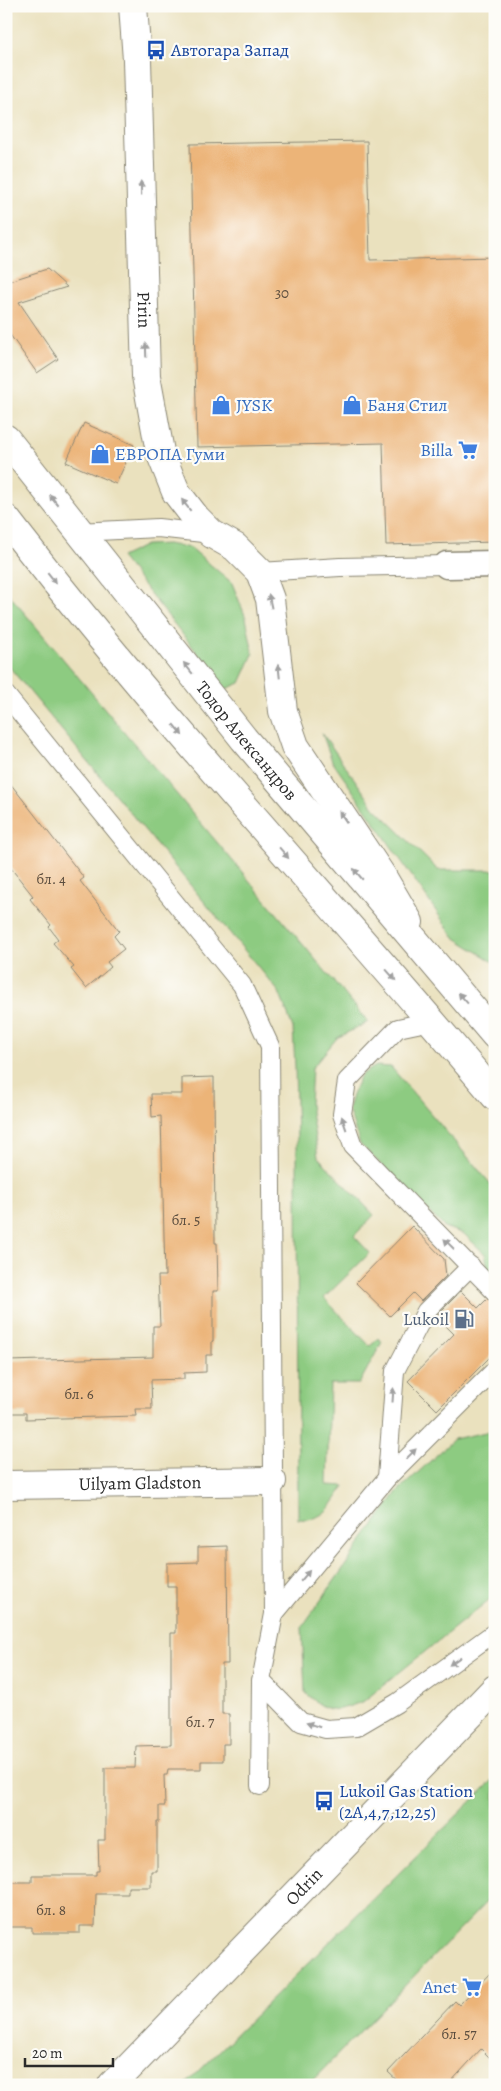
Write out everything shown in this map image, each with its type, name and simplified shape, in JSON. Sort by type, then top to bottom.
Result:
[{"type":"main road","name":"Pirin","points":[[133,6],[137,70],[146,376],[160,452],[176,492],[212,534],[235,547],[260,572]]},
{"type":"main road","name":"Тодор Александров","points":[[6,439],[78,532],[244,738],[432,963],[495,1035]]},
{"type":"main road","points":[[6,519],[56,583],[211,770],[495,1096]]},
{"type":"main road","points":[[260,572],[270,599],[283,712],[295,746],[382,876],[432,963]]},
{"type":"main road","name":"Uilyam Gladston","points":[[6,1485],[272,1481]]},
{"type":"main road","name":"Odrin","points":[[112,2085],[495,1689]]},
{"type":"street","points":[[447,565],[495,564]]},
{"type":"lane","points":[[78,532],[158,528],[212,534]]},
{"type":"lane","points":[[260,572],[349,567],[447,565]]},
{"type":"lane","points":[[6,695],[242,985],[270,1046],[274,1614],[260,1681],[260,1786]]},
{"type":"lane","points":[[431,1021],[398,1028],[347,1081],[342,1114],[353,1146],[495,1292]]},
{"type":"lane","points":[[387,1478],[395,1371],[426,1311],[471,1266]]},
{"type":"lane","points":[[274,1614],[387,1478],[495,1370]]},
{"type":"lane","points":[[260,1681],[301,1722],[326,1729],[356,1727],[397,1703],[495,1632]]},
{"type":"green space","points":[[167,544],[191,548],[232,583],[246,618],[253,654],[240,683],[226,689],[121,557],[146,545]]},
{"type":"green space","points":[[6,591],[368,1022],[337,1038],[312,1068],[310,1105],[318,1157],[374,1215],[354,1236],[370,1253],[324,1298],[370,1346],[379,1338],[382,1342],[359,1384],[330,1384],[327,1485],[345,1486],[331,1506],[315,1518],[298,1519],[297,1140],[293,1028],[279,992],[6,663]]},
{"type":"green space","points":[[322,733],[374,807],[438,870],[495,870],[495,963],[454,937],[332,761]]},
{"type":"green space","points":[[376,1066],[391,1067],[495,1189],[495,1277],[488,1270],[485,1254],[464,1234],[444,1227],[360,1144],[348,1109],[361,1075]]},
{"type":"green space","points":[[495,1430],[495,1595],[364,1701],[339,1709],[320,1705],[305,1692],[302,1627],[397,1492],[454,1439]]},
{"type":"green space","points":[[495,1778],[495,1893],[308,2085],[185,2085]]},
{"type":"building","points":[[367,141],[370,260],[495,257],[495,542],[386,545],[383,443],[197,447],[190,144]]},
{"type":"building","points":[[47,269],[67,287],[19,302],[58,359],[37,373],[6,329],[6,282]]},
{"type":"building","name":"ЕВРОПА Гуми","points":[[84,423],[134,445],[116,484],[66,462]]},
{"type":"building","points":[[6,778],[84,878],[80,881],[119,931],[114,936],[124,949],[107,962],[111,967],[86,988],[71,969],[74,967],[53,943],[58,939],[49,927],[51,925],[30,899],[33,896],[6,862]]},
{"type":"building","points":[[214,1077],[215,1243],[217,1243],[218,1291],[213,1291],[212,1355],[206,1355],[206,1372],[184,1373],[184,1379],[151,1380],[152,1409],[135,1409],[136,1416],[26,1419],[26,1413],[6,1413],[6,1368],[8,1368],[8,1361],[153,1357],[153,1326],[160,1326],[158,1276],[165,1276],[161,1116],[152,1117],[151,1094],[182,1094],[182,1078]]},
{"type":"building","points":[[412,1226],[444,1259],[446,1276],[421,1301],[413,1293],[390,1316],[356,1283]]},
{"type":"building","points":[[461,1291],[478,1308],[487,1299],[495,1302],[495,1352],[437,1410],[408,1381],[454,1334],[436,1316]]},
{"type":"building","points":[[227,1546],[228,1664],[222,1664],[222,1714],[229,1714],[229,1744],[223,1744],[223,1761],[201,1761],[201,1769],[168,1769],[167,1775],[164,1775],[165,1806],[159,1806],[159,1822],[157,1822],[157,1871],[151,1871],[151,1887],[128,1887],[128,1894],[96,1894],[95,1926],[80,1926],[80,1933],[32,1933],[32,1927],[6,1927],[6,1882],[32,1882],[32,1875],[96,1875],[96,1871],[99,1871],[98,1840],[105,1840],[105,1768],[135,1768],[136,1746],[171,1745],[171,1633],[176,1633],[176,1586],[167,1586],[167,1563],[198,1562],[198,1547]]},
{"type":"building","points":[[495,1968],[495,2063],[481,2049],[448,2085],[402,2085],[388,2072],[455,2001],[459,2005]]},
{"type":"place","name":"Автогара Запад","points":[[156,50]]},
{"type":"place","name":"JYSK","points":[[221,405]]},
{"type":"place","name":"Баня Стил","points":[[352,405]]},
{"type":"place","name":"Billa","points":[[468,450]]},
{"type":"place","name":"ЕВРОПА Гуми","points":[[100,454]]},
{"type":"place","name":"Lukoil","points":[[464,1319]]},
{"type":"place","name":"Lukoil Gas Station (2A,4,7,12,25)","points":[[324,1801]]},
{"type":"place","name":"Anet","points":[[472,1987]]}]
